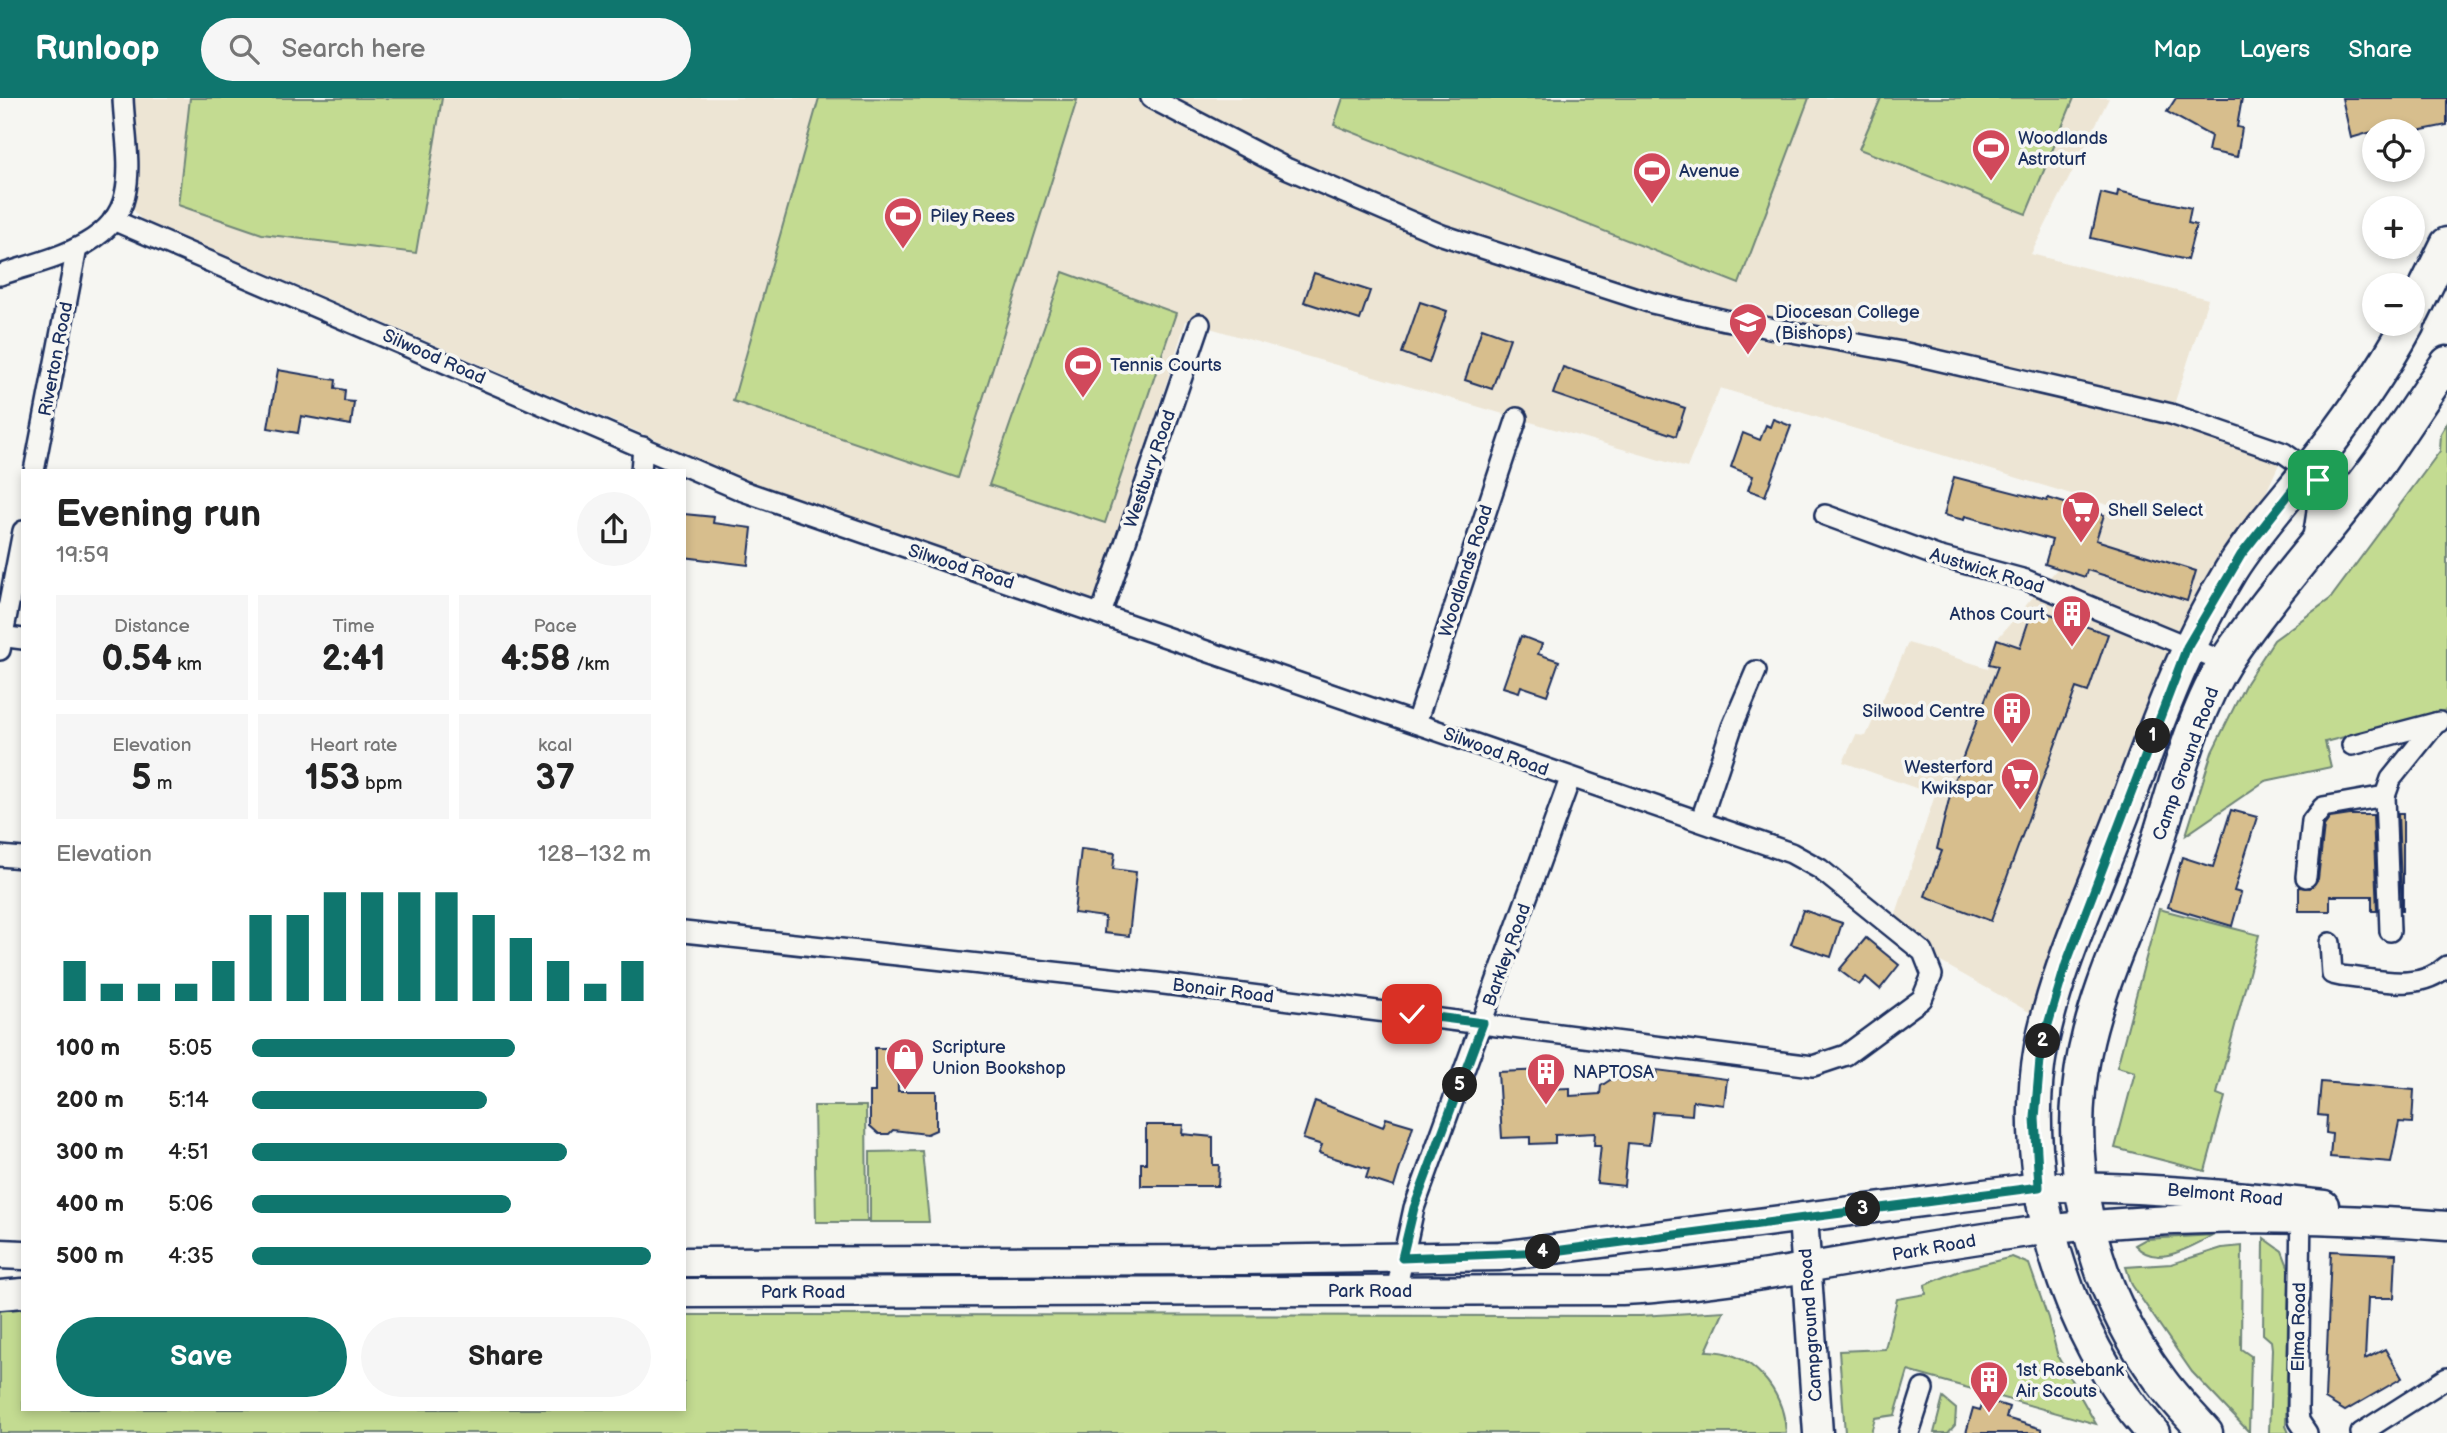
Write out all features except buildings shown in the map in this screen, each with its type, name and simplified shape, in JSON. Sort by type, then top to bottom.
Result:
[{"type":"main road","points":[[2425,289],[2447,244]]},
{"type":"main road","points":[[2153,1433],[2112,1380],[2082,1328],[2051,1229],[2039,1187],[2035,1118],[2041,1048],[2066,964],[2187,647],[2241,555],[2334,436],[2400,336]]},
{"type":"main road","name":"Camp Ground Road","points":[[2206,1433],[2158,1377],[2109,1289],[2081,1186],[2077,1120],[2085,1052],[2092,1021],[2200,716],[2225,662],[2378,464],[2447,363]]},
{"type":"main road","points":[[2308,470],[2337,472],[2378,464]]},
{"type":"main road","points":[[2308,470],[2322,487],[2324,499],[2319,540]]},
{"type":"main road","name":"Belmont Road","points":[[2039,1187],[2081,1186],[2260,1196],[2301,1211]]},
{"type":"main road","name":"Park Road","points":[[686,1262],[1402,1258],[1547,1252],[2039,1187]]},
{"type":"main road","name":"Belmont Road","points":[[2051,1229],[2301,1211],[2324,1205],[2366,1219],[2447,1226]]},
{"type":"main road","name":"Campground Road","points":[[1803,1217],[1818,1433]]},
{"type":"main road","name":"Park Road","points":[[686,1293],[1622,1290],[1680,1287],[1807,1270],[2051,1229]]},
{"type":"main road","points":[[0,1254],[21,1255]]},
{"type":"main road","points":[[0,1283],[21,1285]]},
{"type":"main road","points":[[0,1296],[21,1293]]},
{"type":"street","points":[[0,275],[77,248],[92,240],[113,220],[127,187],[123,98]]},
{"type":"street","points":[[1151,98],[1286,168],[1442,236],[1652,303],[1725,320],[1902,352],[2180,417],[2284,453],[2308,470]]},
{"type":"street","name":"Silwood Road","points":[[113,220],[743,491],[840,527],[1416,723],[1570,779],[1701,820],[1807,861],[1923,952]]},
{"type":"street","name":"Riverton Road","points":[[34,469],[77,248]]},
{"type":"street","name":"Westbury Road","points":[[1101,614],[1200,324]]},
{"type":"street","name":"Woodlands Road","points":[[1416,723],[1517,418]]},
{"type":"street","points":[[640,469],[643,447]]},
{"type":"street","name":"Austwick Road","points":[[1825,515],[1937,556],[2026,580],[2225,662]]},
{"type":"street","points":[[21,541],[1,641],[21,639]]},
{"type":"street","points":[[1701,820],[1732,727],[1756,671]]},
{"type":"street","points":[[2352,745],[2442,722]]},
{"type":"street","points":[[2390,931],[2385,796],[2391,779],[2442,722]]},
{"type":"street","name":"Barkley Road","points":[[1396,1291],[1414,1208],[1570,779]]},
{"type":"street","points":[[2306,877],[2312,821],[2323,807],[2385,796]]},
{"type":"street","points":[[0,856],[21,858]]},
{"type":"street","name":"Bonair Road","points":[[686,932],[1144,982],[1813,1066],[1846,1055],[1926,995],[1932,975],[1923,952]]},
{"type":"street","points":[[2330,943],[2332,974],[2340,976],[2409,983],[2439,974],[2447,966]]},
{"type":"street","name":"Elma Road","points":[[2301,1211],[2298,1410],[2299,1421],[2307,1433]]},
{"type":"street","points":[[2361,1433],[2447,1378]]},
{"type":"street","points":[[1909,1433],[1923,1389]]},
{"type":"shaded area","name":"Diocesan College (Bishops)","points":[[130,98],[2109,98],[2031,254],[2208,299],[2171,414],[2284,453],[2230,572],[2047,1022],[1923,952],[1892,926],[1935,795],[1843,762],[1856,735],[1866,736],[1908,643],[1988,668],[1997,639],[2111,506],[1720,388],[1687,468],[1186,321],[1096,604],[757,486],[643,434],[141,219],[133,209]]},
{"type":"green space","points":[[190,98],[442,98],[416,253],[262,234],[178,205]]},
{"type":"green space","name":"Piley Rees","points":[[819,98],[1077,100],[958,478],[733,401]]},
{"type":"green space","name":"Avenue","points":[[1343,98],[1809,98],[1739,284],[1334,125]]},
{"type":"green space","name":"Woodlands Astroturf","points":[[1881,98],[2074,98],[2026,214],[1859,149]]},
{"type":"green space","name":"Tennis Courts","points":[[1063,272],[1176,313],[1105,523],[989,485]]},
{"type":"green space","points":[[2447,423],[2447,710],[2325,742],[2331,767],[2265,781],[2186,835],[2212,752],[2246,683],[2274,640],[2330,599],[2440,451],[2441,433]]},
{"type":"green space","points":[[2159,909],[2259,935],[2217,1094],[2225,1097],[2205,1171],[2115,1148],[2135,1072],[2117,1067]]},
{"type":"green space","points":[[814,1106],[866,1106],[867,1222],[816,1222]]},
{"type":"green space","points":[[922,1151],[929,1222],[870,1222],[870,1152]]},
{"type":"green space","points":[[2214,1235],[2185,1250],[2164,1256],[2153,1256],[2135,1245],[2146,1239]]},
{"type":"green space","points":[[2264,1238],[2282,1251],[2289,1269],[2286,1426],[2289,1433],[2269,1433],[2272,1349],[2271,1341],[2263,1334]]},
{"type":"green space","points":[[2242,1246],[2241,1349],[2251,1356],[2249,1432],[2192,1372],[2132,1285],[2126,1267],[2171,1264],[2222,1248]]},
{"type":"green space","points":[[2012,1257],[2029,1264],[2058,1357],[2096,1424],[1908,1371],[1895,1415],[1875,1418],[1871,1433],[1845,1433],[1839,1351],[1885,1349],[1897,1299],[1926,1294],[1925,1285],[1964,1269]]},
{"type":"green space","points":[[21,1307],[21,1411],[686,1411],[686,1315],[1640,1316],[1724,1311],[1706,1351],[1737,1357],[1751,1365],[1762,1376],[1779,1402],[1786,1433],[0,1433],[0,1310]]},
{"type":"green space","points":[[1943,1398],[1956,1409],[1955,1425],[1948,1433],[1934,1433]]},
{"type":"place","name":"Woodlands Astroturf","points":[[1991,182]]},
{"type":"place","name":"Avenue","points":[[1652,205]]},
{"type":"place","name":"Piley Rees","points":[[903,250]]},
{"type":"place","name":"Diocesan College (Bishops)","points":[[1748,356]]},
{"type":"place","name":"Tennis Courts","points":[[1083,399]]},
{"type":"place","name":"Shell Select","points":[[2081,544]]},
{"type":"place","name":"Athos Court","points":[[2072,648]]},
{"type":"place","name":"Silwood Centre","points":[[2012,745]]},
{"type":"place","name":"Westerford Kwikspar","points":[[2020,811]]},
{"type":"place","name":"Scripture Union Bookshop","points":[[905,1091]]},
{"type":"place","name":"NAPTOSA","points":[[1546,1106]]},
{"type":"place","name":"1st Rosebank Air Scouts","points":[[1989,1414]]},
{"type":"route","points":[[1412,1014],[1483,1023],[1414,1208],[1402,1258],[1458,1258],[1547,1252],[2006,1189],[2039,1187],[2035,1156],[2035,1118],[2041,1048],[2047,1022],[2066,964],[2187,647],[2230,572],[2260,529],[2308,470],[2318,480]]}]
